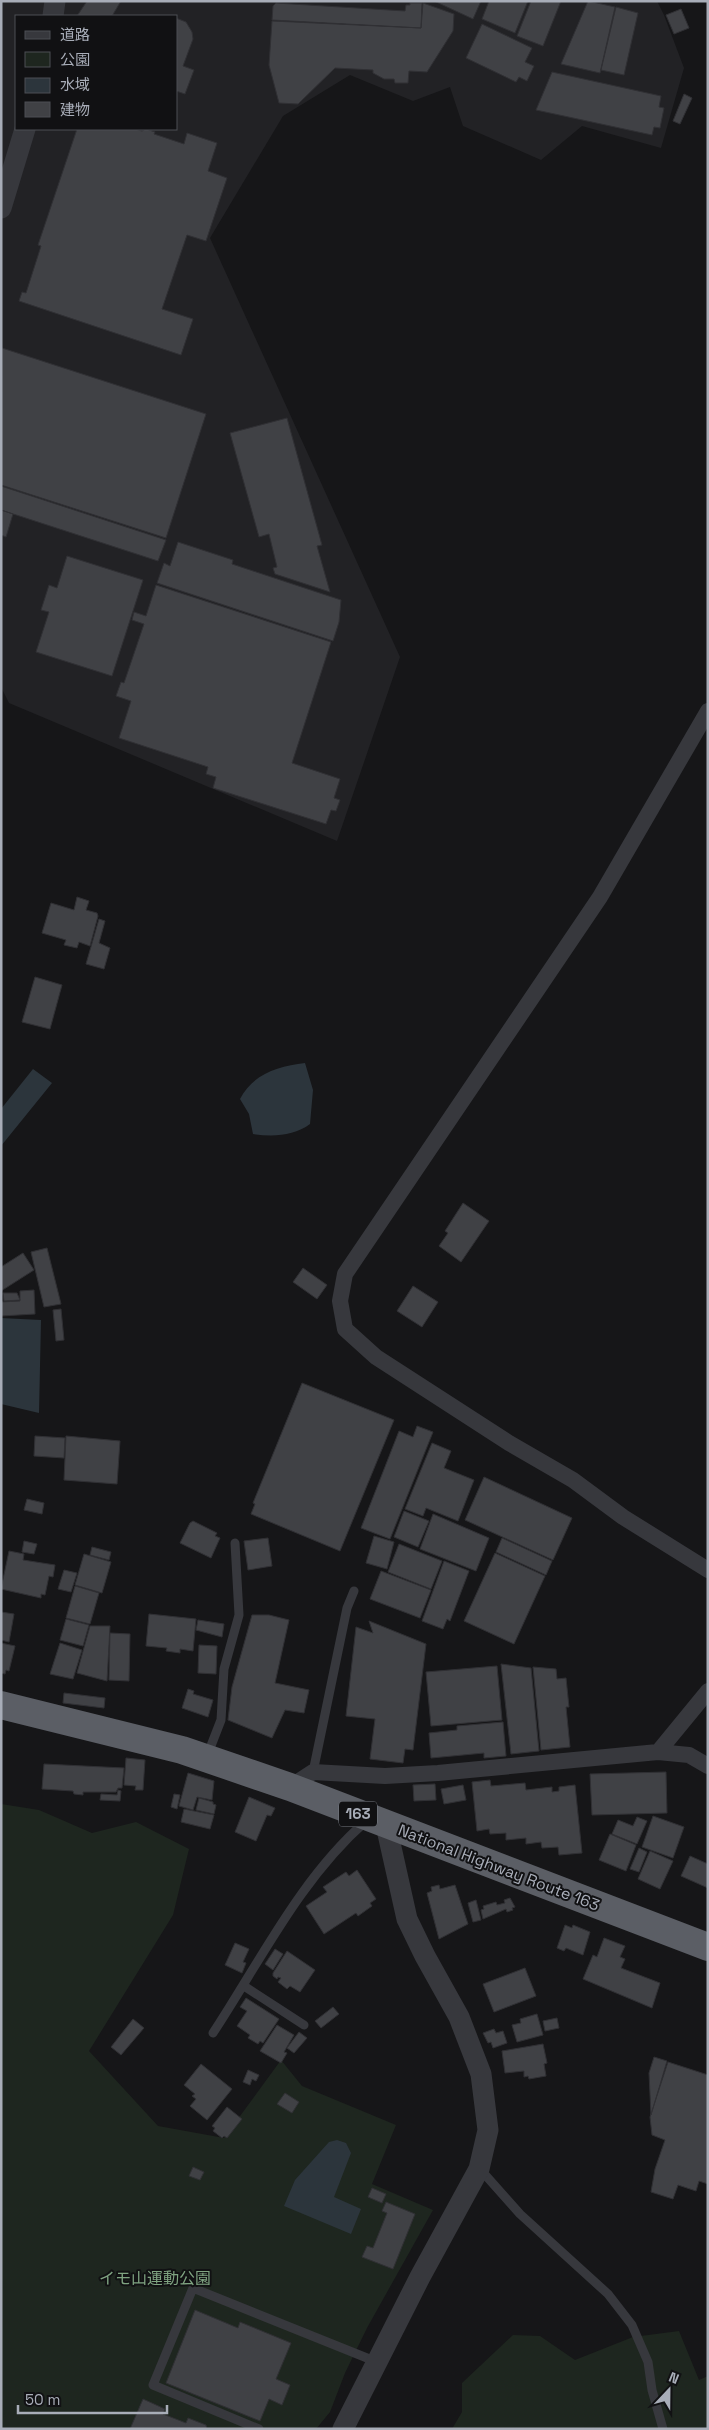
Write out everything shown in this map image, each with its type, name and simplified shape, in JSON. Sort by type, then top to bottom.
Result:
[{"type":"highway","name":"National Highway Route 163","points":[[1,1705],[78,1723],[206,1758],[290,1787],[708,1947]]},
{"type":"street","points":[[53,15],[55,1]]},
{"type":"street","points":[[1,208],[25,130]]},
{"type":"street","points":[[708,711],[600,897],[345,1274],[340,1301],[346,1329],[376,1357],[509,1443],[573,1480],[623,1517],[708,1570]]},
{"type":"street","points":[[658,1752],[708,1691]]},
{"type":"street","points":[[290,1787],[313,1772],[385,1776],[438,1773],[658,1752],[689,1755],[708,1766]]},
{"type":"street","points":[[343,2429],[420,2277],[480,2169],[488,2130],[481,2074],[459,2017],[425,1956],[407,1918],[378,1821]]},
{"type":"lane","points":[[206,1758],[221,1720],[224,1669],[239,1615],[234,1543]]},
{"type":"lane","points":[[313,1772],[347,1608],[354,1591]]},
{"type":"lane","points":[[213,2033],[318,1870],[347,1837],[378,1821]]},
{"type":"lane","points":[[244,1986],[304,2025]]},
{"type":"lane","points":[[480,2169],[520,2214],[608,2294],[632,2325],[648,2362],[652,2390],[664,2429]]},
{"type":"lane","points":[[259,2429],[154,2385],[193,2288],[378,2363]]},
{"type":"shaded area","points":[[1,1],[657,1],[684,68],[661,148],[582,126],[541,160],[463,126],[450,87],[413,101],[350,75],[283,116],[210,238],[400,657],[337,841],[9,703],[1,687]]},
{"type":"green space","name":"イモ山運動公園","points":[[1,1804],[39,1810],[92,1833],[136,1822],[189,1849],[173,1915],[89,2051],[158,2126],[224,2138],[281,2060],[302,2086],[396,2125],[372,2184],[433,2210],[367,2328],[345,2373],[330,2412],[316,2429],[1,2429]]},
{"type":"green space","points":[[679,2331],[699,2380],[708,2376],[708,2429],[452,2429],[462,2412],[462,2383],[513,2335],[540,2336],[575,2360],[633,2337]]},
{"type":"water","points":[[305,1063],[313,1090],[310,1124],[297,1131],[283,1135],[253,1134],[249,1114],[240,1099],[245,1090],[259,1077],[267,1073],[285,1066]]},
{"type":"water","points":[[33,1069],[52,1083],[1,1146],[1,1109]]},
{"type":"water","points":[[1,1318],[41,1320],[39,1413],[1,1404]]},
{"type":"water","points":[[337,2140],[346,2143],[351,2153],[334,2197],[361,2209],[351,2234],[284,2206],[295,2180],[329,2142]]},
{"type":"building","points":[[87,1],[121,1],[113,15],[78,15]]},
{"type":"building","points":[[434,1],[481,1],[473,19]]},
{"type":"building","points":[[489,1],[528,1],[515,33],[482,19]]},
{"type":"building","points":[[531,1],[561,1],[543,46],[517,36]]},
{"type":"building","points":[[588,1],[615,7],[600,73],[561,64]]},
{"type":"building","points":[[276,3],[405,11],[406,5],[410,5],[410,3],[422,3],[421,28],[272,20],[273,6]]},
{"type":"building","points":[[423,3],[454,14],[453,31],[427,72],[409,71],[408,83],[395,83],[394,79],[384,79],[373,73],[373,70],[335,68],[298,104],[279,103],[269,65],[272,21],[421,28]]},
{"type":"building","points":[[616,7],[638,13],[624,75],[601,70]]},
{"type":"building","points":[[681,9],[689,28],[674,34],[666,15]]},
{"type":"building","points":[[178,19],[186,22],[192,32],[193,39],[183,66],[194,70],[185,94],[178,92]]},
{"type":"building","points":[[482,24],[532,48],[525,62],[534,66],[527,81],[519,77],[516,82],[466,58]]},
{"type":"building","points":[[552,72],[661,96],[659,107],[664,108],[660,128],[654,127],[652,135],[536,110]]},
{"type":"building","points":[[684,94],[692,98],[680,124],[673,121]]},
{"type":"building","points":[[77,130],[149,130],[155,132],[154,134],[184,144],[187,133],[217,143],[208,171],[227,178],[206,241],[187,235],[162,309],[193,319],[181,355],[19,301],[22,292],[26,293],[41,246],[38,245]]},
{"type":"building","points":[[2,348],[206,414],[166,538],[1,485]]},
{"type":"building","points":[[287,418],[322,545],[317,546],[330,592],[275,574],[273,568],[277,567],[269,534],[259,537],[230,433]]},
{"type":"building","points":[[1,486],[166,540],[158,561],[1,510]]},
{"type":"building","points":[[1,510],[13,514],[6,537],[1,535]]},
{"type":"building","points":[[178,542],[233,560],[232,564],[341,600],[339,622],[333,641],[157,583],[164,563],[170,566]]},
{"type":"building","points":[[67,556],[143,580],[112,676],[36,652],[49,612],[41,610],[49,585],[57,588]]},
{"type":"building","points":[[156,585],[331,642],[292,763],[340,779],[334,798],[340,800],[336,811],[331,810],[326,824],[213,788],[216,777],[206,774],[208,767],[119,738],[131,701],[116,696],[121,682],[124,683],[144,624],[132,620],[134,612],[146,616]]},
{"type":"building","points":[[77,897],[89,901],[86,910],[97,913],[98,916],[90,946],[79,942],[77,948],[64,945],[66,940],[42,933],[51,903],[74,910]]},
{"type":"building","points":[[99,919],[105,921],[99,943],[110,948],[104,969],[86,964]]},
{"type":"building","points":[[35,977],[62,985],[50,1029],[22,1022]]},
{"type":"building","points":[[463,1203],[489,1221],[461,1262],[439,1246],[448,1233],[445,1231]]},
{"type":"building","points":[[47,1248],[61,1304],[44,1307],[31,1252]]},
{"type":"building","points":[[23,1253],[34,1270],[1,1291],[1,1267]]},
{"type":"building","points":[[303,1268],[327,1285],[317,1299],[293,1282]]},
{"type":"building","points":[[413,1286],[438,1302],[422,1327],[397,1311]]},
{"type":"building","points":[[34,1290],[35,1314],[1,1316],[1,1302],[20,1301],[20,1291]]},
{"type":"building","points":[[3,1293],[17,1293],[20,1300],[4,1301]]},
{"type":"building","points":[[61,1309],[64,1340],[56,1341],[53,1310]]},
{"type":"building","points":[[302,1383],[394,1420],[340,1551],[251,1514],[255,1504],[253,1503]]},
{"type":"building","points":[[417,1426],[433,1432],[390,1539],[361,1528],[399,1431],[413,1437]]},
{"type":"building","points":[[35,1436],[65,1438],[64,1458],[34,1456]]},
{"type":"building","points":[[66,1436],[120,1441],[117,1484],[64,1480]]},
{"type":"building","points":[[432,1443],[451,1451],[444,1468],[474,1480],[458,1521],[426,1508],[423,1516],[405,1509]]},
{"type":"building","points":[[484,1477],[572,1518],[553,1560],[465,1520]]},
{"type":"building","points":[[27,1499],[44,1503],[42,1514],[24,1510]]},
{"type":"building","points":[[404,1511],[429,1521],[418,1547],[394,1537]]},
{"type":"building","points":[[433,1514],[489,1538],[476,1571],[420,1549]]},
{"type":"building","points":[[193,1521],[217,1533],[215,1536],[220,1538],[211,1558],[180,1543],[190,1523]]},
{"type":"building","points":[[374,1536],[394,1542],[387,1569],[366,1563]]},
{"type":"building","points":[[268,1538],[272,1566],[248,1570],[244,1541]]},
{"type":"building","points":[[502,1538],[552,1561],[546,1575],[496,1552]]},
{"type":"building","points":[[24,1541],[37,1544],[34,1554],[22,1552]]},
{"type":"building","points":[[399,1544],[442,1561],[431,1589],[388,1572]]},
{"type":"building","points":[[92,1547],[111,1552],[109,1560],[90,1555]]},
{"type":"building","points":[[9,1551],[24,1554],[23,1560],[55,1565],[53,1577],[49,1576],[45,1595],[41,1594],[41,1598],[1,1589]]},
{"type":"building","points":[[495,1553],[545,1576],[514,1644],[464,1621]]},
{"type":"building","points":[[84,1554],[111,1562],[102,1593],[75,1585]]},
{"type":"building","points":[[444,1561],[469,1571],[450,1621],[447,1619],[443,1629],[422,1621]]},
{"type":"building","points":[[64,1570],[77,1573],[71,1592],[58,1589]]},
{"type":"building","points":[[381,1571],[431,1590],[420,1618],[370,1599]]},
{"type":"building","points":[[75,1586],[99,1593],[90,1624],[66,1618]]},
{"type":"building","points":[[1,1612],[14,1614],[9,1642],[1,1640]]},
{"type":"building","points":[[149,1614],[196,1619],[193,1651],[180,1649],[180,1653],[166,1651],[167,1648],[146,1646]]},
{"type":"building","points":[[252,1615],[269,1615],[289,1620],[275,1683],[309,1690],[304,1713],[285,1710],[272,1738],[228,1720],[232,1687]]},
{"type":"building","points":[[66,1619],[89,1625],[83,1646],[60,1640]]},
{"type":"building","points":[[198,1620],[224,1624],[222,1637],[196,1630]]},
{"type":"building","points":[[369,1621],[426,1644],[413,1750],[405,1749],[403,1763],[370,1759],[375,1719],[346,1716],[356,1627],[373,1633]]},
{"type":"building","points":[[90,1626],[110,1626],[107,1681],[77,1673]]},
{"type":"building","points":[[110,1633],[130,1634],[129,1681],[109,1680]]},
{"type":"building","points":[[1,1643],[15,1646],[9,1671],[6,1670],[5,1674],[1,1673]]},
{"type":"building","points":[[60,1643],[82,1650],[73,1679],[50,1674]]},
{"type":"building","points":[[199,1645],[217,1646],[216,1674],[198,1673]]},
{"type":"building","points":[[501,1664],[531,1668],[539,1751],[511,1754]]},
{"type":"building","points":[[497,1666],[502,1720],[431,1726],[426,1672]]},
{"type":"building","points":[[533,1667],[556,1669],[557,1679],[566,1678],[569,1707],[566,1707],[570,1747],[541,1750]]},
{"type":"building","points":[[188,1689],[194,1691],[193,1694],[213,1700],[208,1717],[182,1708]]},
{"type":"building","points":[[64,1693],[105,1698],[104,1708],[63,1703]]},
{"type":"building","points":[[503,1722],[506,1756],[484,1758],[484,1753],[431,1758],[429,1733],[457,1730],[457,1726]]},
{"type":"building","points":[[126,1758],[145,1760],[143,1790],[135,1790],[136,1786],[124,1785]]},
{"type":"building","points":[[44,1764],[124,1768],[122,1788],[118,1788],[116,1792],[83,1792],[83,1795],[74,1794],[73,1791],[42,1789]]},
{"type":"building","points":[[666,1772],[667,1813],[592,1815],[590,1774]]},
{"type":"building","points":[[188,1773],[214,1781],[212,1800],[197,1797],[193,1810],[179,1806]]},
{"type":"building","points":[[490,1780],[491,1786],[525,1783],[526,1790],[552,1787],[552,1792],[559,1791],[559,1787],[575,1785],[582,1853],[559,1855],[558,1847],[542,1848],[541,1842],[526,1844],[526,1838],[506,1840],[506,1833],[490,1834],[489,1829],[477,1831],[472,1782]]},
{"type":"building","points":[[435,1784],[436,1800],[414,1801],[413,1785]]},
{"type":"building","points":[[463,1785],[466,1800],[444,1804],[441,1789]]},
{"type":"building","points":[[118,1790],[121,1791],[120,1801],[100,1800],[101,1794],[117,1795]]},
{"type":"building","points":[[174,1794],[180,1795],[177,1809],[171,1807]]},
{"type":"building","points":[[249,1797],[275,1808],[271,1816],[267,1815],[256,1841],[235,1832]]},
{"type":"building","points":[[199,1798],[213,1802],[216,1805],[214,1814],[196,1810]]},
{"type":"building","points":[[184,1809],[214,1815],[210,1829],[181,1822]]},
{"type":"building","points":[[653,1816],[684,1827],[673,1858],[642,1847]]},
{"type":"building","points":[[637,1817],[647,1821],[637,1844],[612,1834],[618,1820],[633,1826]]},
{"type":"building","points":[[610,1834],[636,1845],[626,1871],[599,1860]]},
{"type":"building","points":[[639,1848],[647,1852],[639,1872],[630,1869]]},
{"type":"building","points":[[650,1851],[673,1861],[660,1889],[638,1879]]},
{"type":"building","points":[[690,1856],[708,1864],[708,1888],[681,1876]]},
{"type":"building","points":[[357,1870],[376,1899],[370,1903],[372,1906],[358,1916],[356,1913],[324,1934],[306,1906],[327,1892],[323,1887],[346,1872],[349,1876]]},
{"type":"building","points":[[439,1885],[440,1889],[455,1885],[468,1924],[439,1939],[427,1893],[432,1891],[431,1887]]},
{"type":"building","points":[[510,1898],[515,1907],[512,1908],[513,1910],[507,1912],[506,1909],[483,1919],[481,1910],[484,1909],[483,1906],[496,1902],[497,1905],[505,1903],[504,1900]]},
{"type":"building","points":[[476,1900],[481,1920],[473,1922],[468,1903]]},
{"type":"building","points":[[565,1925],[572,1928],[573,1925],[590,1932],[583,1955],[566,1948],[564,1951],[557,1948]]},
{"type":"building","points":[[604,1938],[625,1946],[620,1957],[625,1959],[621,1968],[660,1983],[652,2008],[583,1979],[593,1955],[597,1957]]},
{"type":"building","points":[[235,1943],[249,1949],[243,1962],[246,1963],[242,1973],[225,1965]]},
{"type":"building","points":[[275,1949],[283,1954],[273,1970],[265,1964]]},
{"type":"building","points":[[287,1951],[315,1970],[300,1992],[290,1986],[287,1989],[278,1982],[281,1978],[278,1977],[277,1979],[273,1976]]},
{"type":"building","points":[[525,1968],[536,1996],[494,2012],[483,1984]]},
{"type":"building","points":[[246,1998],[279,2019],[263,2043],[260,2041],[258,2044],[248,2038],[250,2035],[237,2026],[247,2011],[240,2007]]},
{"type":"building","points":[[333,2007],[339,2014],[321,2028],[315,2021]]},
{"type":"building","points":[[537,2014],[543,2035],[517,2042],[512,2025],[521,2023],[520,2019]]},
{"type":"building","points":[[557,2018],[559,2028],[545,2031],[543,2021]]},
{"type":"building","points":[[133,2019],[144,2028],[121,2055],[111,2047]]},
{"type":"building","points":[[277,2025],[294,2035],[284,2052],[287,2053],[281,2063],[260,2051]]},
{"type":"building","points":[[494,2029],[496,2033],[503,2031],[507,2043],[493,2048],[491,2042],[488,2043],[483,2033]]},
{"type":"building","points":[[299,2032],[307,2038],[294,2053],[287,2048]]},
{"type":"building","points":[[543,2044],[547,2063],[544,2064],[546,2076],[529,2079],[528,2076],[524,2077],[524,2071],[505,2073],[502,2051]]},
{"type":"building","points":[[654,2057],[667,2061],[651,2115],[649,2073]]},
{"type":"building","points":[[668,2062],[708,2075],[708,2184],[699,2181],[696,2191],[678,2185],[673,2199],[651,2192],[655,2169],[665,2140],[652,2135],[650,2117]]},
{"type":"building","points":[[201,2064],[232,2089],[207,2120],[190,2106],[196,2099],[192,2096],[195,2094],[184,2085]]},
{"type":"building","points":[[248,2070],[259,2075],[256,2081],[252,2079],[250,2085],[243,2082]]},
{"type":"building","points":[[285,2093],[299,2102],[292,2113],[277,2104]]},
{"type":"building","points":[[227,2107],[242,2119],[227,2138],[224,2136],[222,2138],[213,2131],[215,2128],[212,2126]]},
{"type":"building","points":[[193,2167],[204,2172],[200,2180],[189,2176]]},
{"type":"building","points":[[372,2188],[386,2194],[382,2203],[368,2197]]},
{"type":"building","points":[[386,2202],[415,2214],[393,2269],[362,2257],[367,2246],[373,2248],[387,2213],[382,2211]]},
{"type":"building","points":[[195,2310],[238,2328],[240,2322],[291,2343],[276,2379],[290,2385],[282,2405],[269,2399],[260,2421],[166,2383]]},
{"type":"building","points":[[143,2399],[165,2409],[163,2414],[186,2423],[188,2418],[206,2425],[207,2429],[130,2429]]}]
